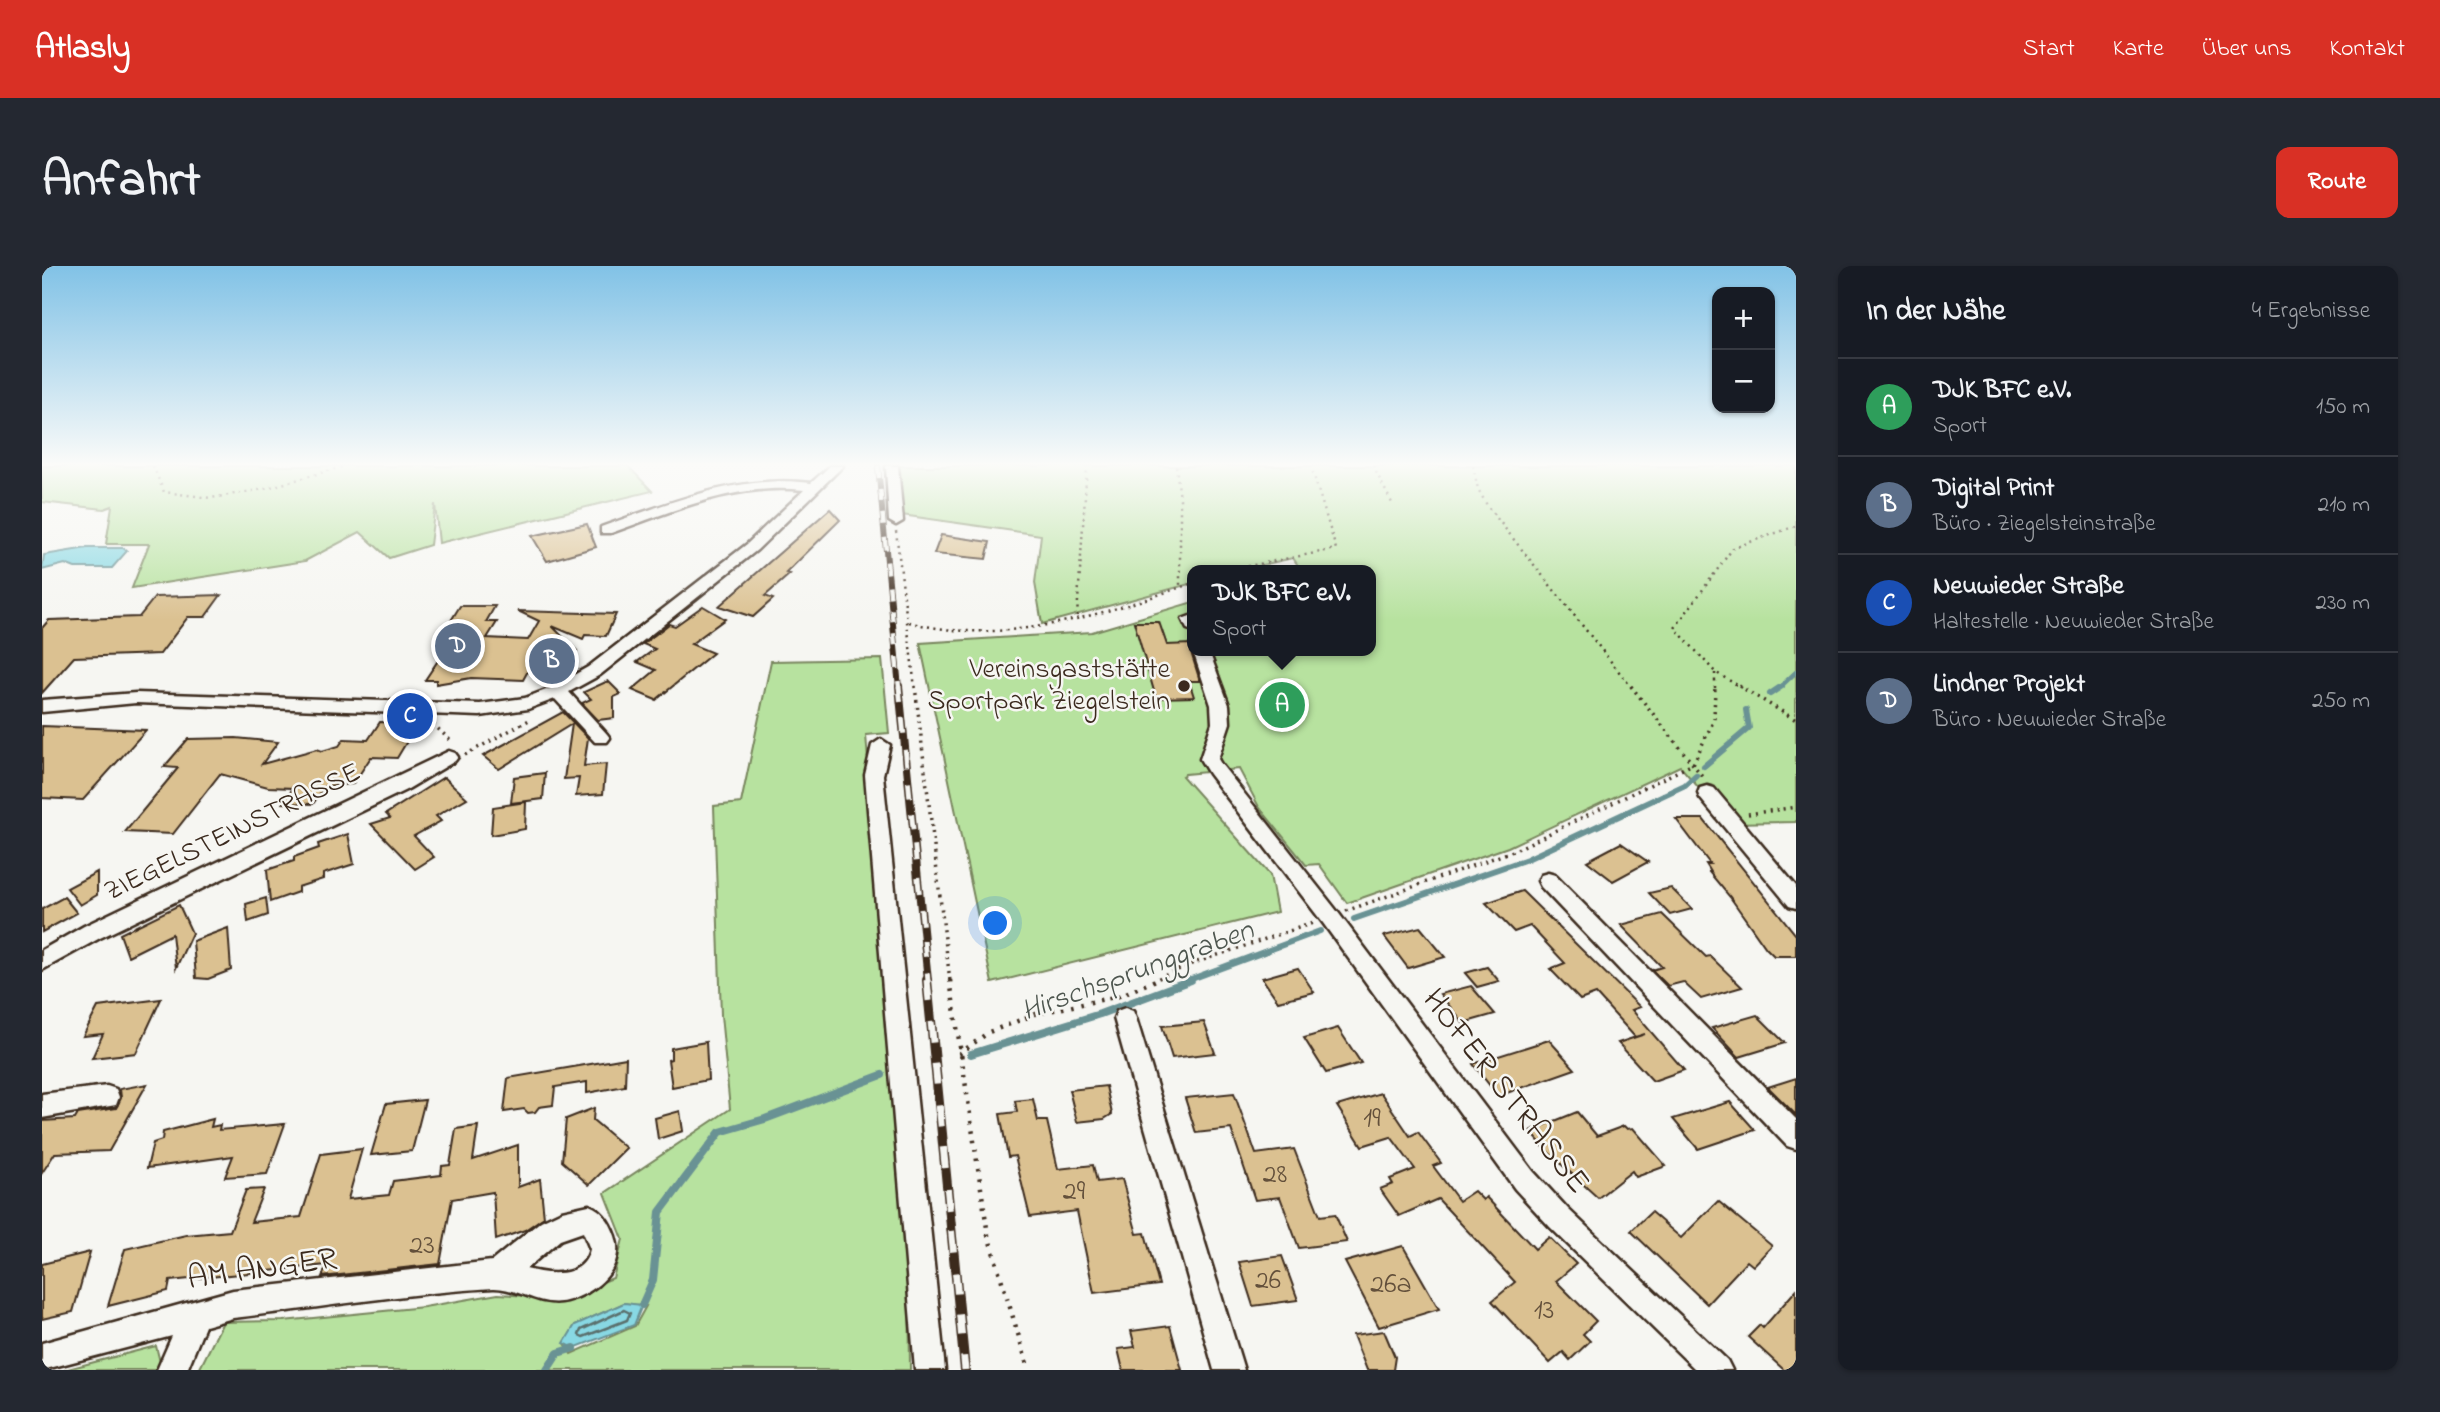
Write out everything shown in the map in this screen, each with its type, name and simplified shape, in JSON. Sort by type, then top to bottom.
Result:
[{"type":"street","points":[[606,530],[638,518]]},
{"type":"street","points":[[42,706],[136,698],[506,708],[557,692],[594,671],[752,547],[784,518]]},
{"type":"street","name":"HOFER STRASSE","points":[[1203,656],[1221,723],[1209,759],[1524,1180],[1559,1218],[1717,1370]]},
{"type":"street","points":[[557,692],[568,700],[601,738]]},
{"type":"street","points":[[881,746],[874,775],[930,1370]]},
{"type":"street","name":"ZIEGELSTEINSTRASSE","points":[[42,961],[92,932],[457,756]]},
{"type":"street","points":[[1706,793],[1796,900]]},
{"type":"street","points":[[1548,881],[1736,1079],[1796,1137]]},
{"type":"street","points":[[1125,1018],[1229,1370]]},
{"type":"street","points":[[42,1106],[107,1097]]},
{"type":"street","name":"AM ANGER","points":[[42,1358],[233,1304],[497,1273]]},
{"type":"street","points":[[173,1370],[197,1312]]},
{"type":"path","points":[[1077,616],[1084,518]]},
{"type":"path","points":[[1180,518],[1180,588]]},
{"type":"path","points":[[1254,565],[1336,549],[1327,518]]},
{"type":"path","points":[[1496,518],[1703,776],[1706,793]]},
{"type":"path","points":[[895,521],[959,1054],[988,1235],[1029,1370]]},
{"type":"path","points":[[1796,526],[1733,548],[1675,628],[1716,672],[1796,720]]},
{"type":"path","points":[[909,622],[928,630],[1007,630],[1040,626],[1187,585]]},
{"type":"path","points":[[959,1054],[989,1032],[1036,1014],[1119,996],[1323,908],[1513,851],[1693,764],[1714,720],[1716,672]]},
{"type":"path","points":[[429,708],[426,718],[457,756],[552,707],[557,692]]},
{"type":"path","points":[[1728,816],[1796,807]]},
{"type":"green space","points":[[110,518],[433,518],[430,545],[389,558],[360,532],[305,561],[132,588],[149,544],[106,544]]},
{"type":"green space","points":[[436,518],[543,518],[439,543]]},
{"type":"green space","points":[[920,518],[1796,518],[1796,822],[1729,823],[1680,766],[1508,847],[1347,903],[1319,864],[1306,865],[1259,807],[1239,769],[1185,774],[1182,776],[1270,875],[1277,912],[992,983],[920,643],[1092,632],[1187,604],[1187,656],[1376,656],[1376,565],[1298,565],[1293,558],[1262,565],[1187,565],[1187,585],[1042,624],[1035,583],[1041,535]]},
{"type":"green space","points":[[882,659],[889,733],[866,735],[909,1274],[910,1370],[199,1370],[223,1322],[283,1321],[424,1307],[498,1294],[563,1298],[613,1278],[623,1239],[605,1193],[730,1109],[721,1015],[714,806],[741,803],[771,661]],"holes":[[[624,1303],[646,1306],[635,1326],[571,1354],[565,1343],[575,1325]]]},
{"type":"green space","points":[[156,1346],[160,1362],[157,1370],[64,1370]]},
{"type":"water","points":[[87,548],[123,548],[127,551],[112,568],[75,568],[65,564],[42,570],[44,555]]},
{"type":"water","points":[[624,1303],[642,1305],[634,1325],[574,1348],[564,1343],[575,1325]]},
{"type":"building","points":[[820,518],[838,518],[840,520],[786,573],[790,574],[765,596],[773,599],[753,617],[719,606]]},
{"type":"building","points":[[587,524],[596,547],[547,561],[532,536]]},
{"type":"building","points":[[941,535],[990,542],[986,559],[934,554]]},
{"type":"building","points":[[221,595],[205,617],[188,617],[160,654],[74,657],[42,693],[42,628],[49,620],[139,617],[155,597]]},
{"type":"building","points":[[460,606],[495,606],[486,622],[497,622],[487,638],[528,640],[539,621],[518,611],[616,614],[606,636],[585,635],[583,639],[552,626],[577,651],[570,666],[558,666],[555,670],[529,669],[523,680],[471,678],[436,684],[436,680],[425,680],[443,653],[436,645]]},
{"type":"building","points":[[703,606],[725,619],[691,644],[713,653],[656,700],[632,690],[656,670],[637,662],[655,649],[643,644],[669,624],[675,626]]},
{"type":"building","points":[[1134,622],[1159,622],[1167,645],[1187,644],[1187,656],[1192,656],[1200,681],[1189,681],[1194,697],[1156,698]]},
{"type":"building","points":[[608,681],[621,694],[614,697],[614,718],[598,720],[582,703],[591,699],[584,692]]},
{"type":"building","points":[[563,712],[588,738],[584,766],[606,764],[603,794],[576,796],[579,778],[564,779],[572,724],[499,769],[483,756]]},
{"type":"building","points":[[380,722],[418,723],[397,758],[371,757],[353,784],[325,786],[313,804],[283,803],[293,788],[268,787],[220,774],[173,834],[125,832],[178,768],[164,767],[188,739],[236,738],[278,742],[262,764],[339,746],[344,739],[368,740]]},
{"type":"building","points":[[42,726],[146,730],[83,800],[42,798]]},
{"type":"building","points":[[545,773],[543,799],[511,803],[514,777]]},
{"type":"building","points":[[444,777],[467,798],[436,816],[441,821],[414,836],[434,857],[415,869],[371,824],[390,818],[386,814]]},
{"type":"building","points":[[526,802],[525,829],[491,835],[493,807]]},
{"type":"building","points":[[1676,819],[1703,819],[1796,935],[1796,956],[1774,956],[1766,948],[1709,872],[1706,864],[1710,864]]},
{"type":"building","points":[[348,834],[354,864],[323,874],[323,879],[298,887],[298,892],[270,902],[267,870],[294,861],[294,857],[319,848],[318,844]]},
{"type":"building","points":[[1621,843],[1648,862],[1613,881],[1587,861]]},
{"type":"building","points":[[97,872],[97,895],[80,905],[67,888]]},
{"type":"building","points":[[1671,888],[1692,909],[1670,915],[1649,893]]},
{"type":"building","points":[[1522,891],[1640,1007],[1632,1010],[1684,1070],[1653,1081],[1618,1043],[1645,1034],[1635,1037],[1596,994],[1580,1000],[1550,969],[1565,963],[1530,926],[1514,932],[1486,903]]},
{"type":"building","points":[[64,897],[77,913],[42,932],[42,909]]},
{"type":"building","points":[[266,898],[268,915],[248,922],[246,904]]},
{"type":"building","points":[[179,905],[192,933],[176,968],[172,934],[128,956],[120,934]]},
{"type":"building","points":[[1662,914],[1706,957],[1710,956],[1742,987],[1701,999],[1683,982],[1668,986],[1652,970],[1662,967],[1621,925]]},
{"type":"building","points":[[1420,927],[1445,957],[1408,968],[1384,936]]},
{"type":"building","points":[[228,928],[231,970],[208,979],[196,978],[193,941]]},
{"type":"building","points":[[1487,967],[1499,981],[1477,987],[1465,973]]},
{"type":"building","points":[[1298,968],[1314,992],[1278,1001],[1262,978]]},
{"type":"building","points":[[1471,986],[1495,1014],[1463,1023],[1440,994]]},
{"type":"building","points":[[161,999],[136,1053],[92,1058],[103,1034],[83,1036],[98,1007]]},
{"type":"building","points":[[1757,1015],[1785,1043],[1739,1057],[1712,1028]]},
{"type":"building","points":[[1204,1022],[1215,1053],[1172,1058],[1162,1026]]},
{"type":"building","points":[[1338,1028],[1361,1063],[1326,1073],[1304,1038]]},
{"type":"building","points":[[1549,1040],[1575,1069],[1498,1096],[1473,1064]]},
{"type":"building","points":[[706,1042],[708,1080],[672,1087],[668,1060],[671,1059],[671,1048]]},
{"type":"building","points":[[626,1058],[625,1086],[587,1093],[587,1082],[555,1087],[553,1105],[539,1107],[535,1112],[528,1113],[524,1109],[504,1112],[508,1078]]},
{"type":"building","points":[[1796,1078],[1796,1115],[1768,1087]]},
{"type":"building","points":[[147,1084],[109,1151],[55,1153],[42,1173],[42,1121],[75,1119],[78,1114],[116,1108],[121,1098],[120,1089]]},
{"type":"building","points":[[1106,1086],[1112,1114],[1104,1119],[1077,1122],[1069,1090]]},
{"type":"building","points":[[1234,1093],[1256,1154],[1294,1149],[1320,1216],[1335,1214],[1347,1242],[1299,1248],[1280,1197],[1255,1200],[1231,1129],[1196,1133],[1185,1098]]},
{"type":"building","points":[[1381,1093],[1410,1136],[1418,1132],[1441,1163],[1433,1166],[1459,1201],[1474,1191],[1483,1200],[1486,1197],[1535,1249],[1549,1237],[1576,1264],[1556,1281],[1596,1321],[1583,1334],[1590,1341],[1570,1360],[1563,1352],[1550,1363],[1492,1301],[1515,1282],[1438,1199],[1399,1216],[1380,1189],[1393,1184],[1390,1179],[1415,1169],[1391,1137],[1362,1146],[1337,1106]]},
{"type":"building","points":[[1033,1099],[1038,1121],[1047,1121],[1058,1169],[1093,1165],[1097,1182],[1122,1179],[1137,1234],[1145,1233],[1159,1285],[1094,1293],[1077,1211],[1030,1217],[1015,1156],[1008,1157],[1000,1114],[1017,1112],[1015,1101]]},
{"type":"building","points":[[425,1100],[412,1151],[371,1155],[386,1104]]},
{"type":"building","points":[[1730,1102],[1755,1130],[1698,1149],[1673,1119]]},
{"type":"building","points":[[594,1108],[593,1120],[626,1148],[589,1185],[562,1161],[566,1119]]},
{"type":"building","points":[[680,1111],[683,1131],[658,1139],[655,1118]]},
{"type":"building","points":[[1577,1112],[1597,1136],[1624,1126],[1627,1129],[1633,1128],[1666,1166],[1636,1177],[1632,1171],[1598,1198],[1548,1152],[1530,1131]]},
{"type":"building","points":[[213,1119],[211,1127],[220,1125],[219,1130],[285,1124],[267,1174],[225,1177],[233,1156],[147,1168],[153,1143],[162,1140],[163,1132]]},
{"type":"building","points":[[478,1126],[473,1160],[518,1145],[518,1187],[540,1179],[544,1217],[525,1230],[496,1240],[493,1192],[452,1199],[440,1264],[322,1277],[327,1265],[170,1281],[168,1291],[108,1306],[125,1249],[186,1235],[230,1231],[246,1190],[264,1189],[251,1222],[301,1217],[321,1154],[362,1149],[348,1199],[389,1195],[393,1181],[441,1175],[442,1166],[450,1165],[456,1129]]},
{"type":"building","points":[[1718,1201],[1772,1246],[1753,1266],[1747,1261],[1707,1304],[1631,1231],[1651,1212],[1681,1238]]},
{"type":"building","points":[[1403,1246],[1439,1309],[1379,1327],[1345,1262]]},
{"type":"building","points":[[90,1252],[73,1312],[42,1319],[42,1264]]},
{"type":"building","points":[[1282,1256],[1298,1300],[1253,1306],[1239,1262]]},
{"type":"building","points":[[1796,1290],[1796,1370],[1784,1370],[1748,1337],[1760,1325],[1763,1328]]},
{"type":"building","points":[[1170,1326],[1182,1370],[1123,1370],[1118,1349],[1135,1347],[1131,1331]]},
{"type":"building","points":[[1384,1331],[1395,1357],[1393,1370],[1367,1370],[1353,1335]]},
{"type":"waterway","name":"Hirschsprunggraben","points":[[1779,688],[1796,672]]},
{"type":"waterway","name":"Hirschsprunggraben","points":[[1770,694],[1779,688]]},
{"type":"waterway","name":"Hirschsprunggraben","points":[[1704,766],[1749,728],[1746,710]]},
{"type":"waterway","name":"Hirschsprunggraben","points":[[1354,919],[1527,859],[1685,785],[1696,775]]},
{"type":"waterway","name":"Hirschsprunggraben","points":[[1186,981],[1320,931]]},
{"type":"waterway","name":"Hirschsprunggraben","points":[[971,1054],[1100,1014],[1191,980]]},
{"type":"waterway","name":"Hirschsprunggraben","points":[[642,1305],[653,1280],[660,1212],[720,1132],[765,1119],[882,1075]]},
{"type":"waterway","name":"Hirschsprunggraben","points":[[547,1370],[558,1353],[574,1348]]},
{"type":"railway","points":[[883,518],[899,688]]},
{"type":"railway","points":[[899,686],[928,981]]},
{"type":"railway","points":[[927,980],[965,1370]]},
{"type":"place","name":"Lindner Projekt","points":[[458,646]]},
{"type":"place","name":"Digital Print","points":[[552,661]]},
{"type":"place","name":"Vereinsgaststätte Sportpark Ziegelstein","points":[[1184,686]]},
{"type":"place","name":"DJK BFC e.V.","points":[[1282,705]]},
{"type":"place","name":"Neuwieder Straße","points":[[410,716]]}]
